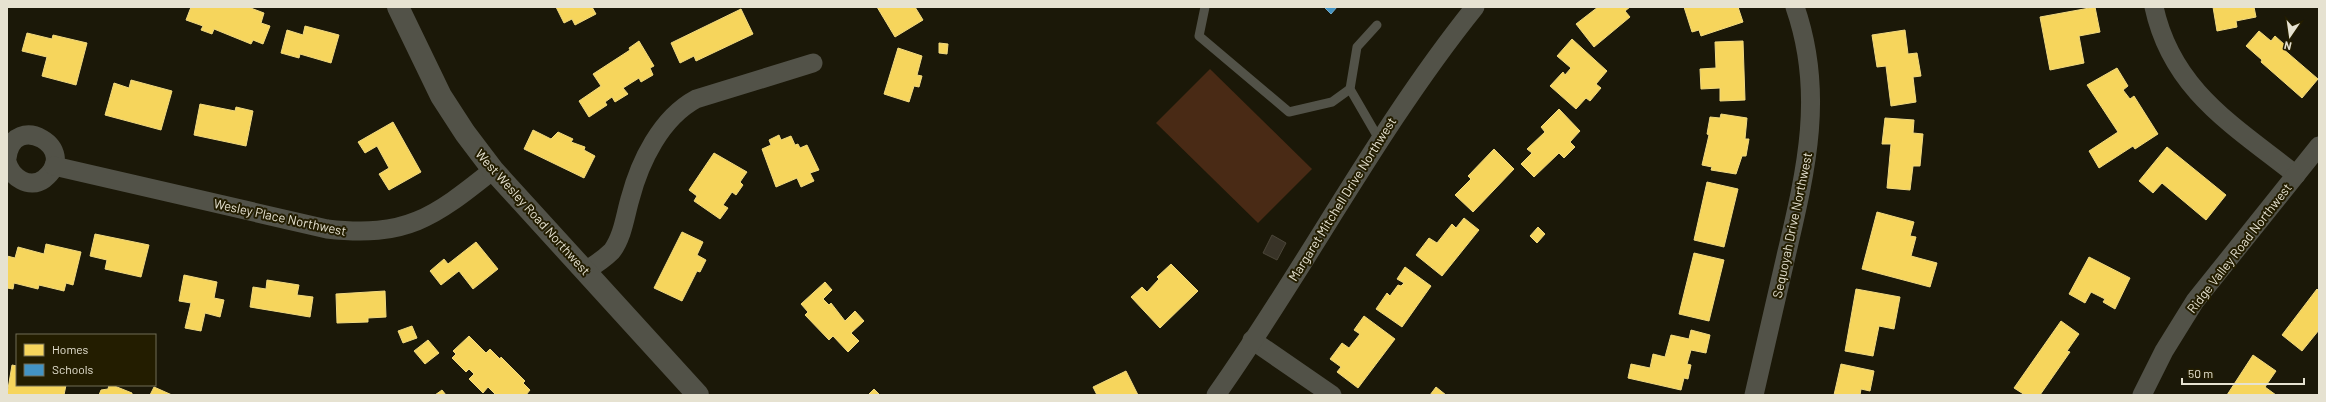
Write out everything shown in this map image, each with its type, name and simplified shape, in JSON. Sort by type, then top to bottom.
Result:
[{"type":"street","name":"West Wesley Road Northwest","points":[[398,7],[441,96],[465,133],[493,170],[698,395]]},
{"type":"street","name":"Margaret Mitchell Drive Northwest","points":[[1216,395],[1379,139],[1442,48],[1475,7]]},
{"type":"street","name":"Sequoyah Drive Northwest","points":[[1754,395],[1804,178],[1810,137],[1808,70],[1799,20],[1795,7]]},
{"type":"street","points":[[2154,7],[2158,28],[2173,62],[2198,95],[2216,112],[2296,174]]},
{"type":"street","points":[[585,271],[602,260],[612,250],[620,236],[631,196],[642,166],[669,119],[681,108],[696,99],[813,64]]},
{"type":"street","points":[[7,158],[13,143],[20,137],[29,135],[38,136],[47,141],[52,148],[55,157],[54,166],[49,174],[42,180],[33,183],[23,182],[15,177],[9,170],[7,162]]},
{"type":"street","name":"Ridge Valley Road Northwest","points":[[2142,395],[2164,351],[2196,301],[2319,146]]},
{"type":"street","name":"Wesley Place Northwest","points":[[54,166],[327,229],[359,233],[394,229],[427,218],[452,202],[493,170]]},
{"type":"street","points":[[1252,340],[1332,395]]},
{"type":"lane","points":[[1205,7],[1199,36],[1289,112],[1332,102],[1350,89]]},
{"type":"lane","points":[[1377,25],[1357,48],[1350,89],[1379,139]]},
{"type":"shaded area","points":[[1210,69],[1312,169],[1258,223],[1156,123]]},
{"type":"building: Homes","points":[[191,7],[248,7],[264,13],[261,23],[270,26],[263,44],[253,40],[251,44],[214,29],[212,34],[201,30],[203,26],[186,20]]},
{"type":"building: Homes","points":[[556,7],[592,7],[596,14],[575,25],[572,19],[564,23]]},
{"type":"building: Homes","points":[[877,7],[915,7],[923,20],[895,37]]},
{"type":"building: Homes","points":[[1598,7],[1630,7],[1625,11],[1630,17],[1594,47],[1576,24]]},
{"type":"building: Homes","points":[[1684,7],[1738,7],[1743,22],[1701,36],[1699,30],[1692,32]]},
{"type":"building: Homes","points":[[2095,7],[2100,32],[2079,36],[2084,63],[2050,70],[2040,17]]},
{"type":"building: Homes","points":[[2213,7],[2254,7],[2256,17],[2236,21],[2237,27],[2217,31]]},
{"type":"building: Homes","points":[[741,9],[753,34],[696,61],[694,56],[680,63],[671,43]]},
{"type":"building: Homes","points":[[305,26],[339,35],[331,63],[300,54],[299,58],[281,53],[287,30],[303,35]]},
{"type":"building: Homes","points":[[1905,30],[1908,54],[1917,53],[1921,76],[1913,77],[1916,102],[1891,106],[1886,66],[1877,67],[1872,35]]},
{"type":"building: Homes","points":[[2259,31],[2271,41],[2275,36],[2285,45],[2282,48],[2318,79],[2302,98],[2261,62],[2262,60],[2246,46]]},
{"type":"building: Homes","points":[[27,33],[52,39],[53,35],[87,43],[76,85],[42,76],[47,57],[22,51]]},
{"type":"building: Homes","points":[[1572,39],[1607,71],[1596,84],[1601,88],[1590,101],[1586,98],[1576,109],[1550,86],[1563,72],[1565,75],[1571,68],[1557,56]]},
{"type":"building: Homes","points":[[639,41],[654,66],[650,68],[653,75],[641,82],[639,78],[623,88],[628,94],[615,102],[612,97],[605,102],[607,105],[589,117],[579,101],[601,86],[593,74],[630,50],[629,48]]},
{"type":"building: Homes","points":[[1743,41],[1745,100],[1720,101],[1720,88],[1701,89],[1700,69],[1716,68],[1715,42]]},
{"type":"building: Homes","points":[[939,43],[948,44],[947,54],[939,53]]},
{"type":"building: Homes","points":[[898,48],[922,56],[917,75],[922,76],[919,87],[914,86],[909,102],[884,94]]},
{"type":"building: Homes","points":[[2117,68],[2128,86],[2123,90],[2130,99],[2134,96],[2158,134],[2135,149],[2133,146],[2099,168],[2089,151],[2118,132],[2087,85]]},
{"type":"building: Homes","points":[[131,80],[172,91],[161,130],[105,115],[114,83],[129,88]]},
{"type":"building: Homes","points":[[200,104],[235,111],[236,107],[253,111],[246,146],[194,135]]},
{"type":"building: Homes","points":[[1559,109],[1580,131],[1570,142],[1575,147],[1564,158],[1559,153],[1534,177],[1521,164],[1532,153],[1527,149],[1545,132],[1541,127]]},
{"type":"building: Homes","points":[[1721,114],[1747,118],[1745,139],[1749,139],[1746,156],[1742,156],[1736,174],[1711,170],[1712,167],[1702,165],[1709,135],[1707,134],[1710,117],[1720,118]]},
{"type":"building: Homes","points":[[1885,118],[1914,120],[1913,133],[1923,134],[1920,166],[1913,166],[1910,190],[1887,188],[1891,144],[1882,144]]},
{"type":"building: Homes","points":[[393,122],[421,172],[389,190],[379,174],[389,168],[377,146],[365,153],[358,142]]},
{"type":"building: Homes","points":[[533,130],[551,139],[558,132],[573,139],[571,142],[585,147],[584,150],[595,156],[584,178],[524,149]]},
{"type":"building: Homes","points":[[779,135],[781,140],[791,136],[795,145],[798,144],[800,148],[807,145],[819,170],[810,173],[814,181],[801,187],[797,178],[776,187],[762,149],[771,145],[769,140]]},
{"type":"building: Homes","points":[[2167,147],[2226,195],[2206,220],[2162,183],[2153,193],[2139,181]]},
{"type":"building: Homes","points":[[1494,149],[1514,169],[1473,212],[1455,195],[1471,179],[1468,176]]},
{"type":"building: Homes","points":[[714,153],[747,172],[740,182],[743,185],[736,195],[732,192],[723,205],[728,208],[720,219],[694,201],[697,196],[689,190]]},
{"type":"building: Homes","points":[[1707,182],[1738,189],[1724,247],[1694,240]]},
{"type":"building: Homes","points":[[1877,212],[1914,222],[1910,236],[1916,237],[1911,256],[1937,263],[1930,287],[1862,269]]},
{"type":"building: Homes","points":[[1464,218],[1479,230],[1442,276],[1416,255],[1429,238],[1437,243],[1452,224],[1456,228]]},
{"type":"building: Homes","points":[[1538,227],[1545,234],[1537,243],[1530,236]]},
{"type":"building: Homes","points":[[682,232],[703,242],[697,255],[706,260],[700,272],[697,271],[682,301],[654,288]]},
{"type":"building: Homes","points":[[95,234],[149,245],[141,277],[105,269],[107,260],[90,256]]},
{"type":"building: Homes","points":[[476,242],[498,269],[473,289],[459,271],[441,285],[430,271],[444,259],[448,264]]},
{"type":"building: Homes","points":[[46,244],[81,252],[73,285],[66,283],[64,291],[39,285],[38,289],[14,283],[13,289],[7,288],[7,256],[15,258],[18,247],[44,254]]},
{"type":"building: Homes","points":[[1694,253],[1724,260],[1709,321],[1679,314]]},
{"type":"building: Homes","points":[[2089,257],[2130,278],[2115,309],[2103,302],[2105,299],[2091,292],[2085,303],[2069,294]]},
{"type":"building: Homes","points":[[1171,264],[1198,291],[1160,328],[1131,297],[1142,287],[1147,292],[1159,279],[1157,277]]},
{"type":"building: Homes","points":[[1405,267],[1431,286],[1402,327],[1376,309],[1387,293],[1390,296],[1398,285],[1401,286],[1404,283],[1397,279]]},
{"type":"building: Homes","points":[[184,275],[217,282],[214,298],[224,300],[220,317],[205,313],[201,331],[185,328],[191,303],[179,301]]},
{"type":"building: Homes","points":[[267,280],[299,285],[297,295],[313,297],[310,317],[250,307],[253,287],[266,289]]},
{"type":"building: Homes","points":[[825,282],[832,290],[823,299],[829,305],[831,303],[845,321],[855,311],[864,321],[851,333],[859,341],[848,352],[833,336],[829,340],[805,315],[808,312],[801,304]]},
{"type":"building: Homes","points":[[1856,289],[1900,297],[1894,329],[1879,326],[1873,356],[1845,351]]},
{"type":"building: Homes","points":[[2317,289],[2319,291],[2319,330],[2302,351],[2282,335]]},
{"type":"building: Homes","points":[[385,291],[386,317],[368,318],[368,322],[337,323],[336,294]]},
{"type":"building: Homes","points":[[1364,316],[1395,339],[1358,388],[1337,372],[1341,367],[1330,359],[1342,343],[1349,348],[1360,334],[1354,330]]},
{"type":"building: Homes","points":[[2061,321],[2079,334],[2067,351],[2070,352],[2040,395],[2025,395],[2014,388]]},
{"type":"building: Homes","points":[[412,326],[417,338],[403,343],[398,331]]},
{"type":"building: Homes","points":[[1691,330],[1710,335],[1706,353],[1691,350],[1687,364],[1691,365],[1688,379],[1684,378],[1681,390],[1628,378],[1631,364],[1650,368],[1653,354],[1665,357],[1671,335],[1689,339]]},
{"type":"building: Homes","points":[[469,336],[486,353],[490,349],[500,359],[501,357],[525,381],[523,383],[530,390],[526,395],[496,395],[488,387],[483,393],[469,379],[474,374],[469,369],[466,372],[452,358],[456,354],[453,351]]},
{"type":"building: Homes","points":[[428,340],[439,353],[425,364],[414,351]]},
{"type":"building: Homes","points":[[2253,355],[2276,371],[2265,387],[2276,395],[2227,395]]},
{"type":"building: Homes","points":[[1841,364],[1874,371],[1870,391],[1861,389],[1860,395],[1834,395]]},
{"type":"building: Homes","points":[[12,365],[16,366],[16,386],[66,386],[64,395],[7,395]]},
{"type":"building: Homes","points":[[1126,371],[1138,395],[1097,395],[1093,387]]},
{"type":"building: Homes","points":[[109,386],[114,386],[132,393],[132,395],[99,395],[101,390],[108,389]]},
{"type":"building: Homes","points":[[154,387],[172,395],[150,395]]},
{"type":"building: Homes","points":[[1436,387],[1446,395],[1430,395]]},
{"type":"building: Homes","points":[[874,389],[880,395],[868,395]]},
{"type":"building: Homes","points":[[442,390],[446,395],[435,395]]},
{"type":"building: Schools","points":[[1324,7],[1337,7],[1331,14]]},
{"type":"building: Other","points":[[1272,235],[1286,243],[1277,260],[1263,253]]}]
